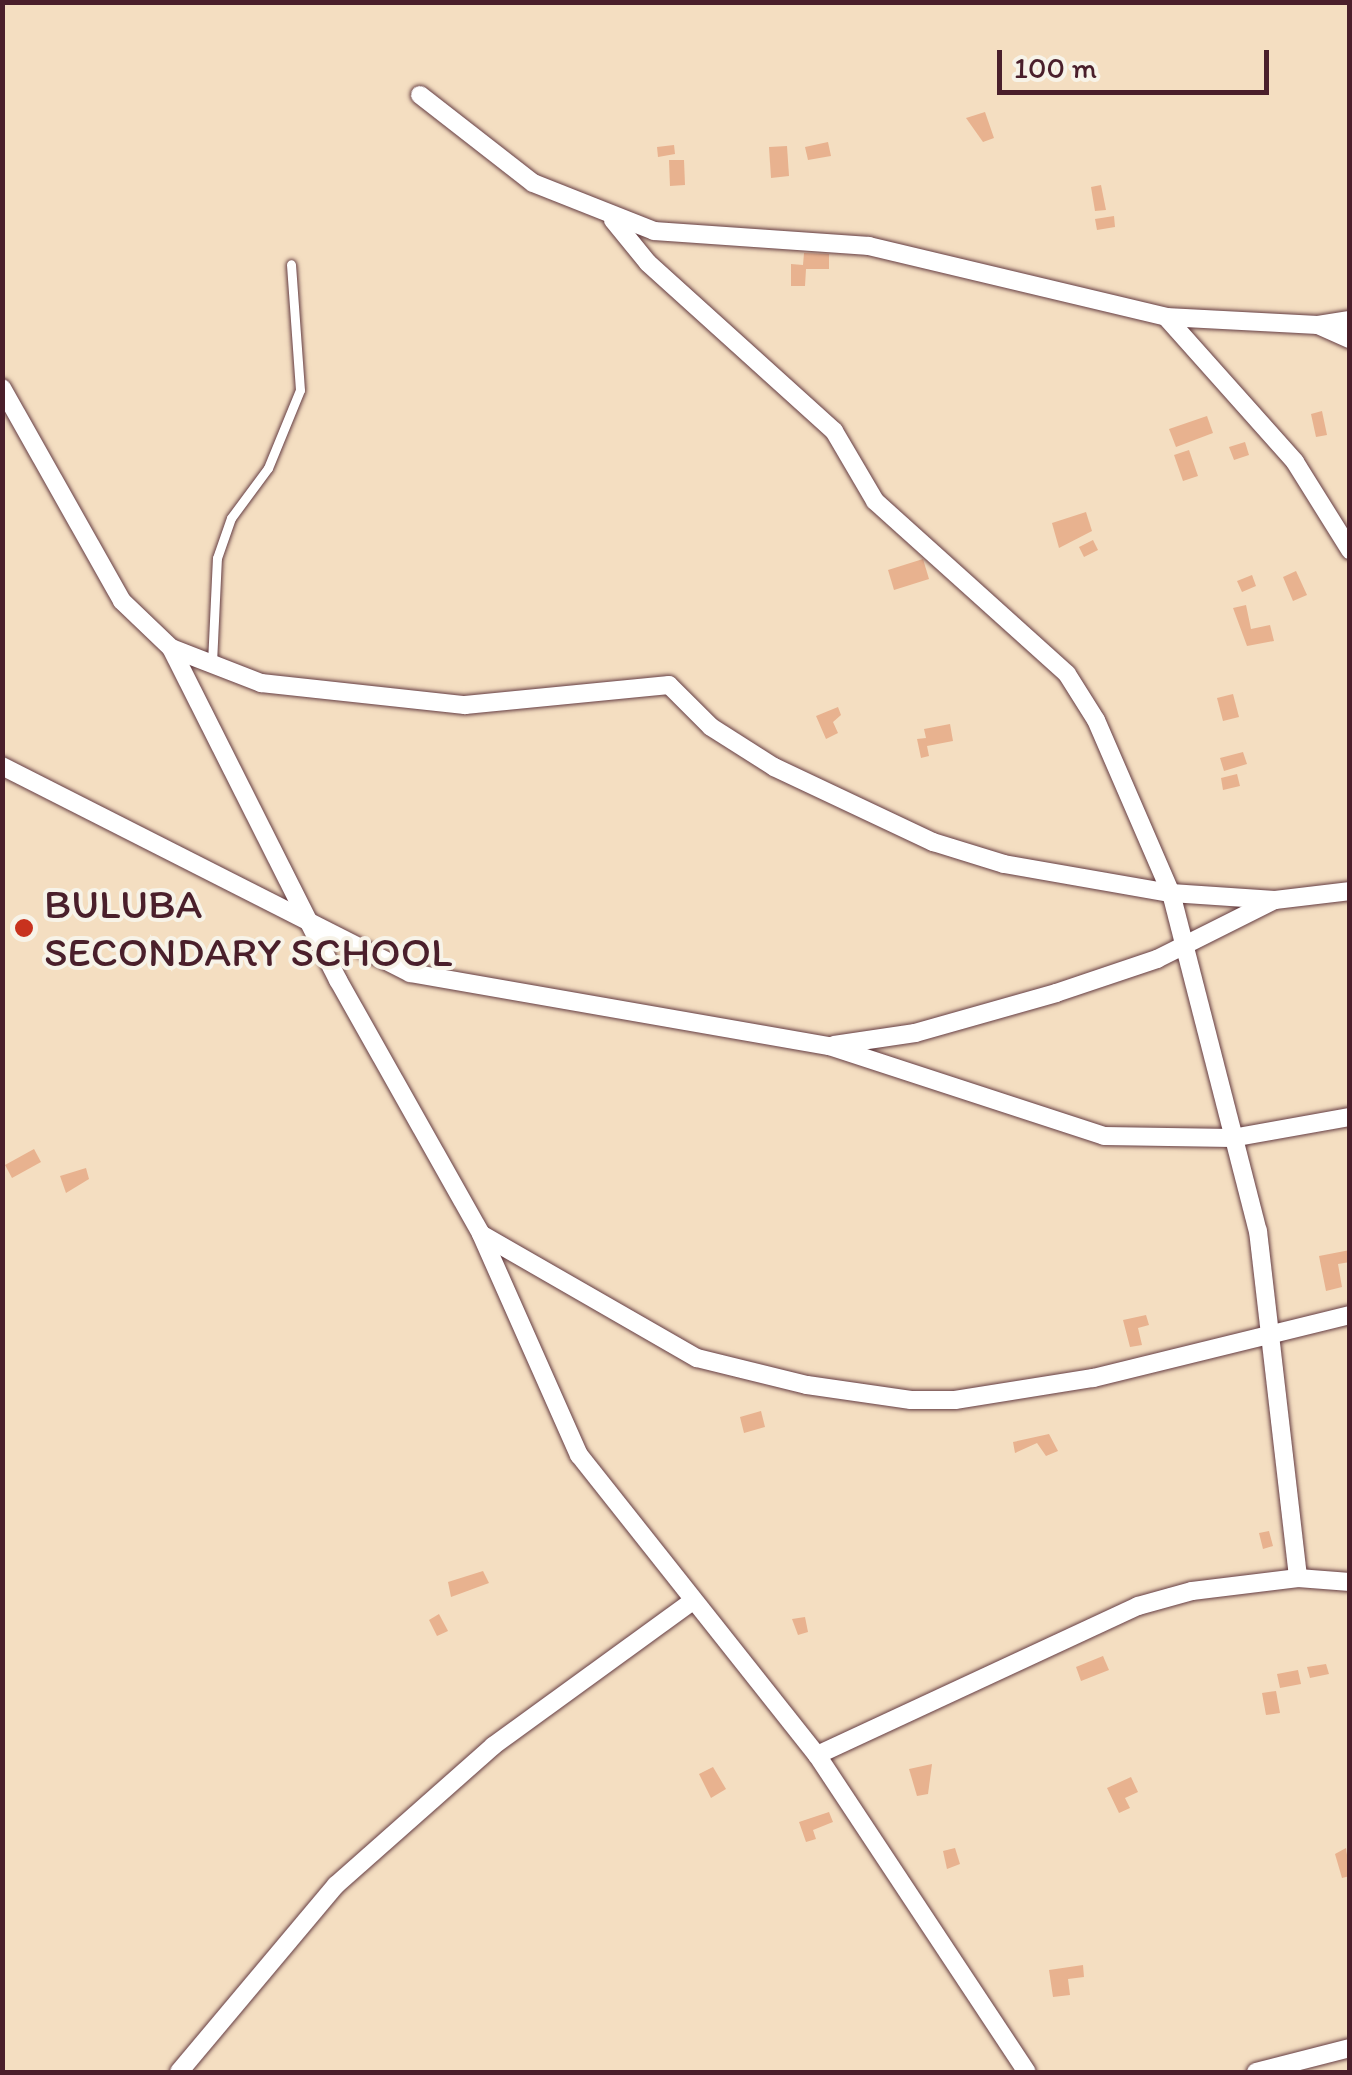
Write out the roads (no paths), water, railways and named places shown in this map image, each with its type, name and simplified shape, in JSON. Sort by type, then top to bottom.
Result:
[{"type":"street","points":[[420,95],[533,183],[613,220],[691,238],[869,246],[1166,317],[1318,325],[1350,320]]},
{"type":"street","points":[[613,220],[648,264],[834,431],[890,516],[1067,674],[1096,720],[1171,893],[1258,1231],[1273,1329],[1298,1578]]},
{"type":"street","points":[[1166,317],[1295,462],[1350,550]]},
{"type":"street","points":[[1318,325],[1350,339]]},
{"type":"street","points":[[2,388],[106,580],[144,626],[171,648],[305,692],[466,705],[669,685],[742,749],[933,842],[1004,864],[1171,893],[1275,900],[1350,891]]},
{"type":"street","points":[[171,648],[308,921],[481,1234],[579,1455],[691,1602],[817,1756],[1027,2072]]},
{"type":"street","points":[[2,766],[410,973],[829,1046],[1104,1136],[1232,1138],[1350,1117]]},
{"type":"street","points":[[829,1046],[996,1012],[1183,944],[1275,900]]},
{"type":"street","points":[[481,1234],[697,1358],[871,1396],[955,1400],[1048,1387],[1273,1329],[1350,1315]]},
{"type":"street","points":[[817,1756],[1138,1606],[1192,1591],[1298,1578],[1350,1582]]},
{"type":"street","points":[[179,2072],[350,1873],[493,1746],[691,1602]]},
{"type":"street","points":[[1256,2072],[1350,2048]]},
{"type":"lane","points":[[212,663],[218,558],[231,518],[268,468],[300,390],[291,264]]},
{"type":"place","name":"BULUBA SECONDARY SCHOOL","points":[[24,928]]}]
